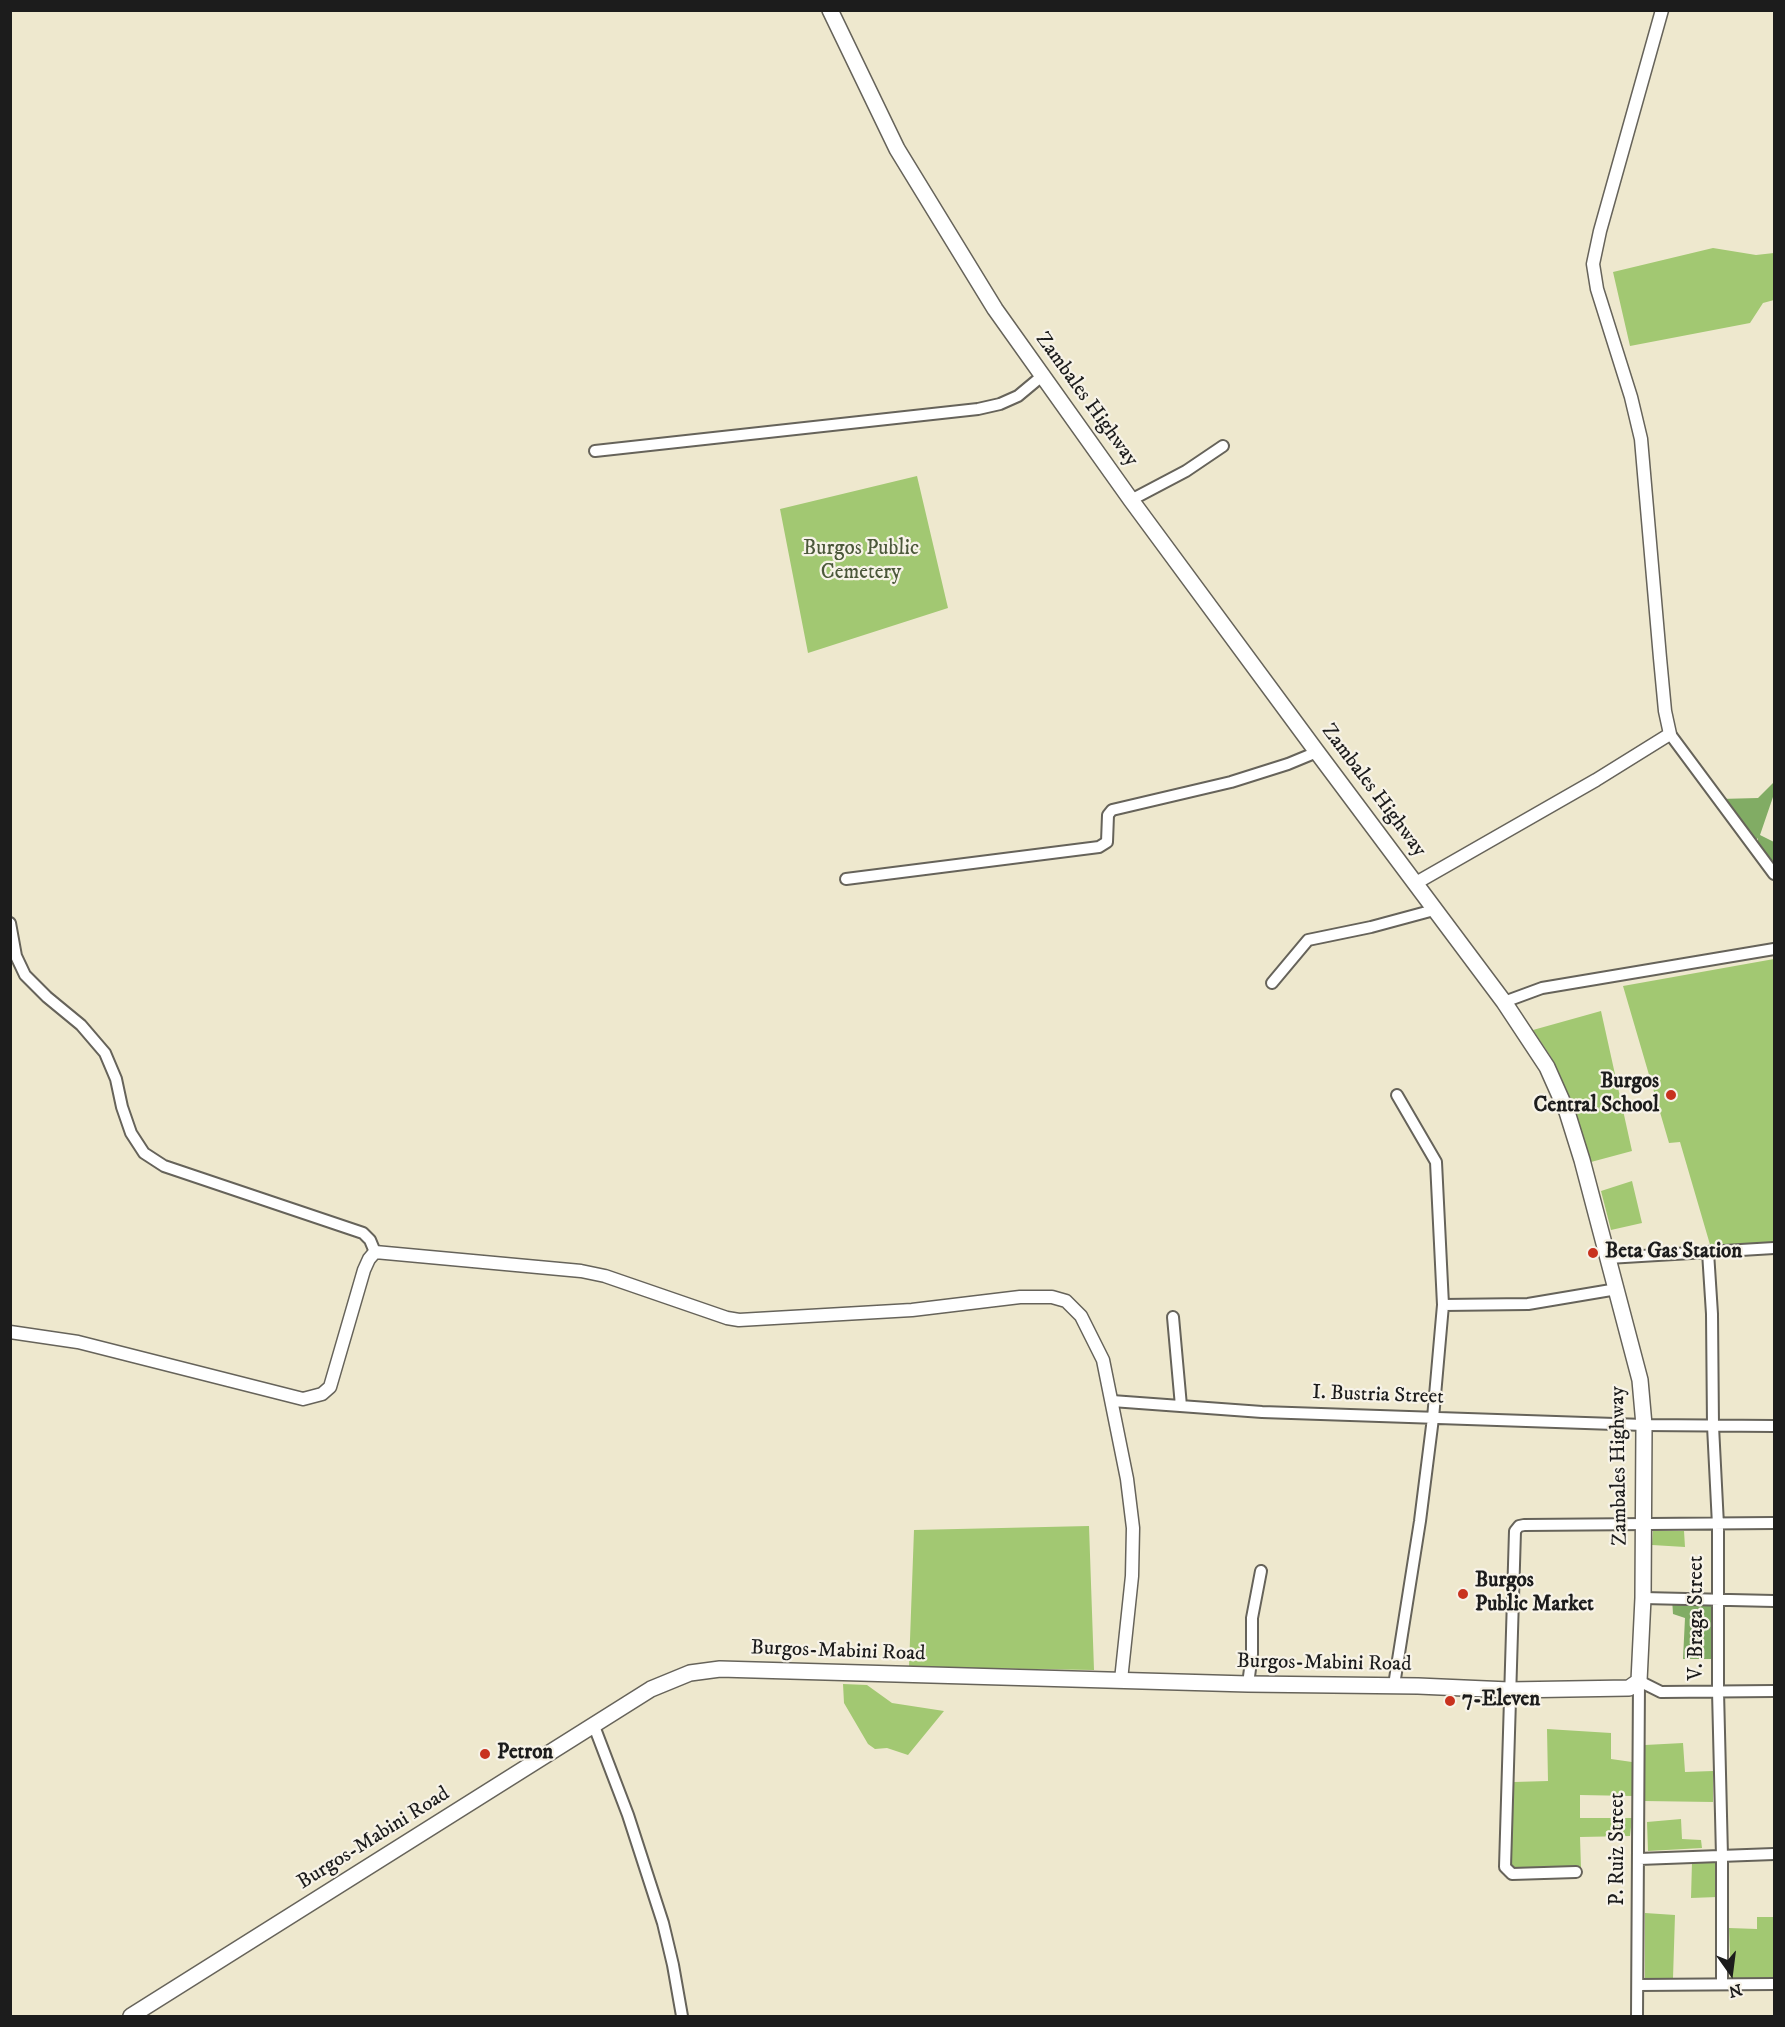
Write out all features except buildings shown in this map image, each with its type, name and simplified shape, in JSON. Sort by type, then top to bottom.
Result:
[{"type":"main road","name":"Zambales Highway","points":[[830,10],[897,148],[995,309],[1131,500],[1504,1002],[1548,1067],[1581,1160],[1640,1380],[1644,1425],[1639,1681]]},
{"type":"main road","name":"Burgos-Mabini Road","points":[[131,2016],[651,1689],[690,1673],[720,1669],[1248,1684],[1394,1685],[1509,1690],[1629,1688],[1639,1681]]},
{"type":"street","points":[[1662,10],[1600,231],[1593,264],[1597,289],[1631,398],[1641,439],[1665,711],[1670,734],[1774,874]]},
{"type":"street","points":[[595,451],[978,409],[1000,404],[1018,396],[1042,376]]},
{"type":"street","points":[[1131,500],[1186,471],[1223,446]]},
{"type":"street","points":[[1416,883],[1596,780],[1670,734]]},
{"type":"street","points":[[846,879],[1099,847],[1107,842],[1108,815],[1112,810],[1231,782],[1317,752]]},
{"type":"street","points":[[1272,983],[1308,940],[1371,927],[1434,909]]},
{"type":"street","points":[[10,923],[16,956],[25,975],[47,997],[81,1024],[105,1053],[116,1079],[131,1133],[144,1154],[164,1166],[363,1233],[370,1240],[375,1252]]},
{"type":"street","points":[[1504,1002],[1542,988],[1774,949]]},
{"type":"street","points":[[1394,1685],[1420,1521],[1433,1418],[1443,1305],[1436,1162],[1397,1095]]},
{"type":"street","points":[[1608,1258],[1774,1248]]},
{"type":"street","points":[[10,1332],[78,1342],[303,1399],[312,1398],[330,1388],[364,1270],[375,1252]]},
{"type":"street","points":[[375,1252],[581,1271],[605,1276],[727,1318],[739,1320],[912,1310],[1020,1297],[1053,1297],[1066,1301],[1081,1316],[1103,1360],[1127,1479],[1133,1528],[1132,1576],[1121,1680]]},
{"type":"street","name":"V. Braga Street","points":[[1708,1252],[1718,1525],[1722,1984]]},
{"type":"street","points":[[1443,1305],[1528,1304],[1617,1288]]},
{"type":"street","points":[[1173,1317],[1181,1406]]},
{"type":"street","name":"I. Bustria Street","points":[[1112,1401],[1262,1412],[1644,1425],[1774,1426]]},
{"type":"street","points":[[1576,1872],[1512,1874],[1505,1867],[1514,1534],[1516,1528],[1524,1525],[1774,1523]]},
{"type":"street","points":[[1248,1684],[1252,1654],[1252,1618],[1261,1571]]},
{"type":"street","points":[[1642,1598],[1774,1601]]},
{"type":"street","points":[[1639,1681],[1661,1692],[1774,1691]]},
{"type":"street","name":"P. Ruiz Street","points":[[1637,2016],[1639,1681]]},
{"type":"street","points":[[594,1726],[628,1815],[663,1923],[682,2016]]},
{"type":"street","points":[[1639,1859],[1774,1854]]},
{"type":"street","points":[[1638,1985],[1774,1984]]},
{"type":"green space","points":[[1713,248],[1756,255],[1774,253],[1774,300],[1763,303],[1750,323],[1630,346],[1613,272]]},
{"type":"green space","name":"Burgos Public Cemetery","points":[[917,476],[948,608],[808,653],[780,509]]},
{"type":"green space","points":[[1774,782],[1774,794],[1760,835],[1774,842],[1774,868],[1757,844],[1758,838],[1755,841],[1720,799],[1758,798]]},
{"type":"green space","points":[[1774,959],[1774,1244],[1711,1248],[1680,1142],[1669,1143],[1623,986]]},
{"type":"green space","points":[[1601,1011],[1632,1151],[1591,1162],[1573,1108],[1551,1057],[1533,1030]]},
{"type":"green space","points":[[1632,1181],[1642,1223],[1611,1230],[1601,1191]]},
{"type":"green space","points":[[1089,1526],[1094,1670],[909,1667],[914,1530]]},
{"type":"green space","points":[[1653,1531],[1684,1531],[1685,1547],[1652,1545]]},
{"type":"green space","points":[[1672,1598],[1713,1599],[1712,1659],[1683,1659],[1685,1618],[1673,1614]]},
{"type":"green space","points":[[843,1684],[867,1685],[892,1703],[944,1711],[908,1755],[887,1748],[875,1749],[868,1744],[844,1703]]},
{"type":"green space","points":[[1547,1729],[1611,1733],[1611,1759],[1632,1762],[1632,1796],[1580,1795],[1580,1818],[1632,1818],[1630,1836],[1580,1837],[1581,1868],[1508,1868],[1514,1782],[1548,1781]]},
{"type":"green space","points":[[1683,1743],[1685,1772],[1713,1771],[1713,1802],[1644,1801],[1645,1745]]},
{"type":"green space","points":[[1681,1819],[1682,1839],[1701,1840],[1702,1848],[1648,1851],[1647,1822]]},
{"type":"green space","points":[[1692,1862],[1717,1862],[1717,1897],[1691,1898]]},
{"type":"green space","points":[[1645,1913],[1675,1915],[1673,1978],[1645,1979]]},
{"type":"green space","points":[[1757,1917],[1774,1917],[1774,1981],[1731,1980],[1729,1928],[1757,1929]]},
{"type":"place","name":"Burgos Central School","points":[[1671,1095]]},
{"type":"place","name":"Beta Gas Station","points":[[1593,1253]]},
{"type":"place","name":"Burgos Public Market","points":[[1463,1594]]},
{"type":"place","name":"7-Eleven","points":[[1450,1701]]},
{"type":"place","name":"Petron","points":[[485,1754]]}]
